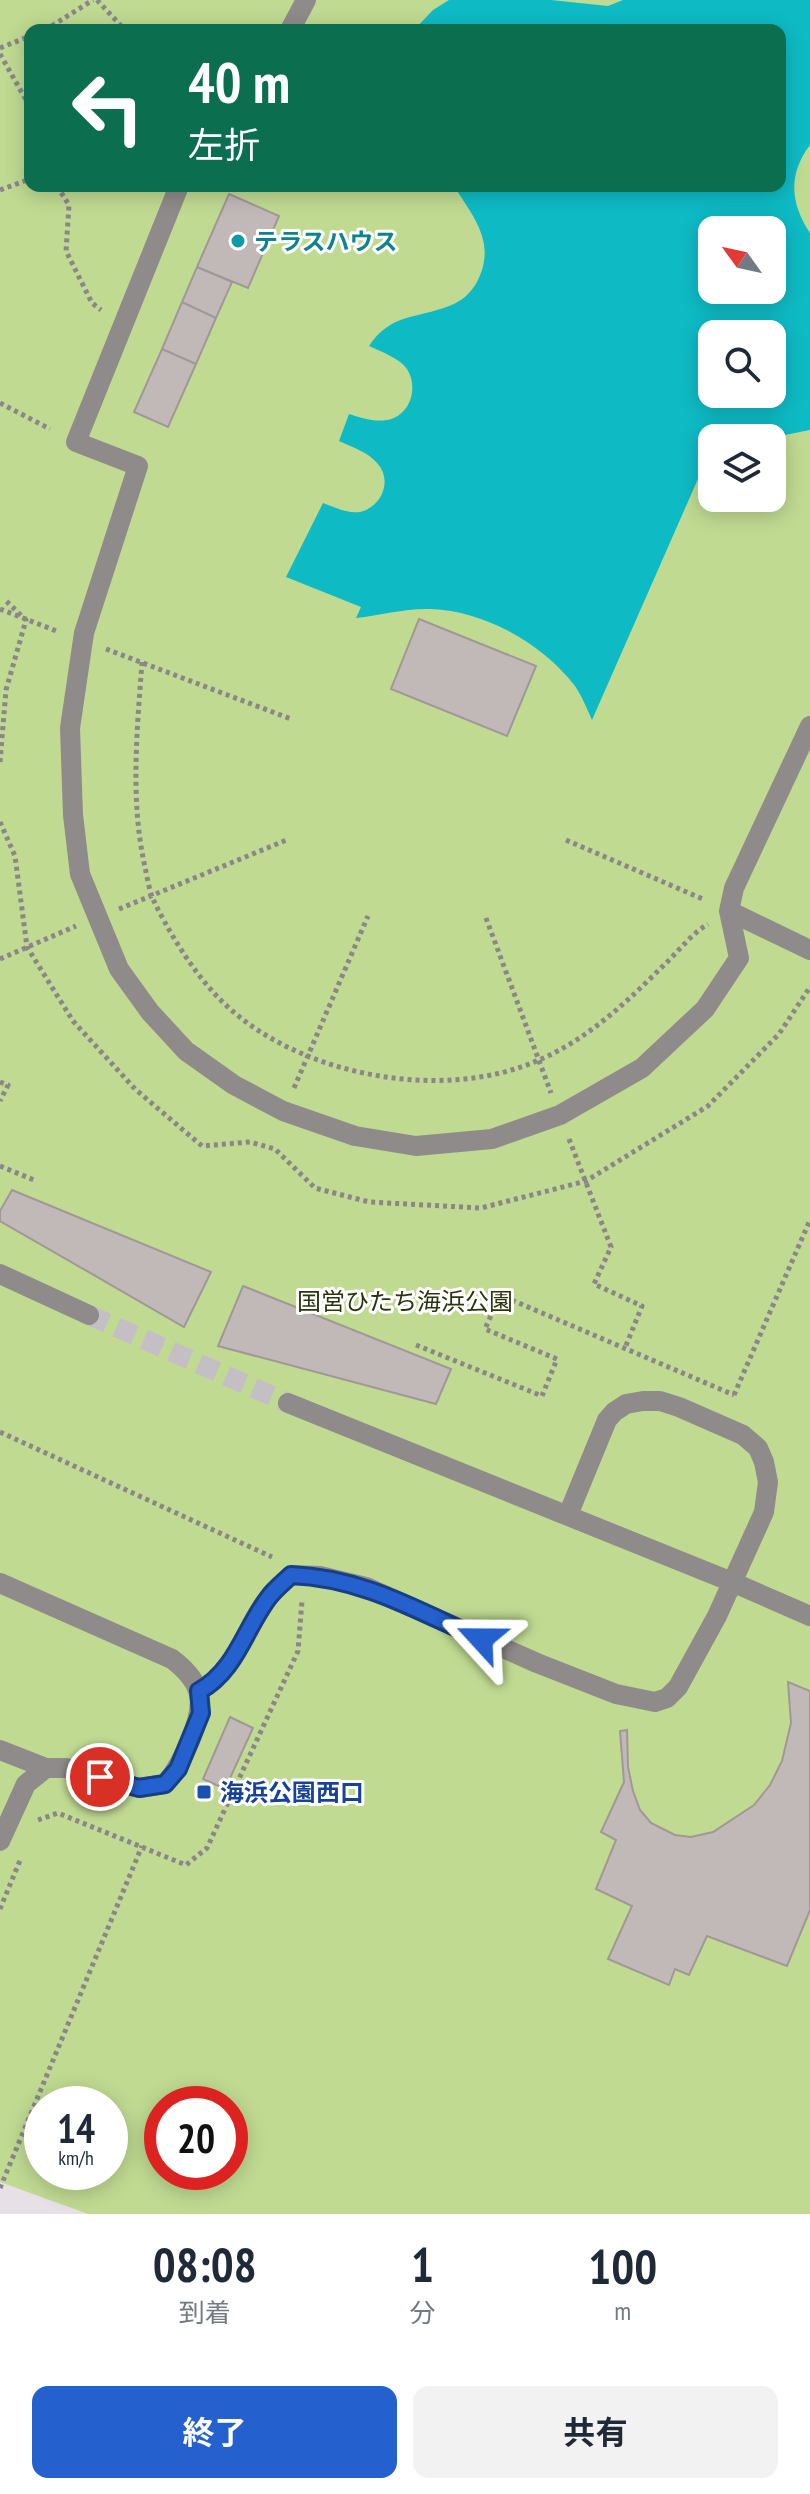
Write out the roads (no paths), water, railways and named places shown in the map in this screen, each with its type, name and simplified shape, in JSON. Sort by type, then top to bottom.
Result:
[{"type":"street","points":[[293,24],[306,0]]},
{"type":"street","points":[[177,192],[76,442],[138,466],[84,633],[70,728],[73,815],[80,874],[119,969],[150,1012],[186,1051],[234,1085],[283,1111],[355,1136],[416,1146],[492,1139],[560,1115],[642,1068],[705,1009],[739,958],[729,911],[734,888],[810,726]]},
{"type":"street","points":[[729,911],[810,950]]},
{"type":"street","points":[[0,1274],[89,1315]]},
{"type":"street","points":[[199,1691],[212,1684],[227,1667],[270,1596],[291,1575],[320,1576],[366,1587],[537,1663],[616,1694],[655,1702],[667,1698],[678,1687],[764,1512],[768,1482],[758,1448],[743,1435],[679,1407],[660,1401],[626,1404],[607,1420],[568,1515]]},
{"type":"street","points":[[288,1403],[810,1616]]},
{"type":"street","points":[[0,1583],[172,1659],[190,1673],[199,1691],[201,1713],[178,1769],[165,1784],[139,1788],[66,1768],[46,1768],[0,1750]]},
{"type":"street","points":[[0,1841],[26,1784],[46,1768]]},
{"type":"water","points":[[449,0],[551,0],[608,6],[623,0],[810,0],[810,145],[798,167],[794,189],[798,211],[810,233],[810,430],[786,435],[786,424],[698,424],[698,479],[592,720],[578,690],[562,670],[529,643],[491,623],[451,611],[431,609],[356,618],[361,607],[286,577],[323,503],[360,512],[374,505],[383,492],[384,477],[377,463],[339,441],[349,414],[387,420],[402,413],[410,400],[412,384],[404,365],[369,346],[377,335],[395,322],[458,302],[477,282],[483,268],[484,243],[475,220],[458,192],[786,192],[786,24],[420,24],[433,10]]},
{"type":"tunnel","points":[[89,1315],[288,1403]]},
{"type":"place","name":"テラスハウス","points":[[238,241]]},
{"type":"place","name":"海浜公園西口","points":[[204,1792]]},
{"type":"park label","name":"国営ひたち海浜公園","points":[[405,1301]]}]
